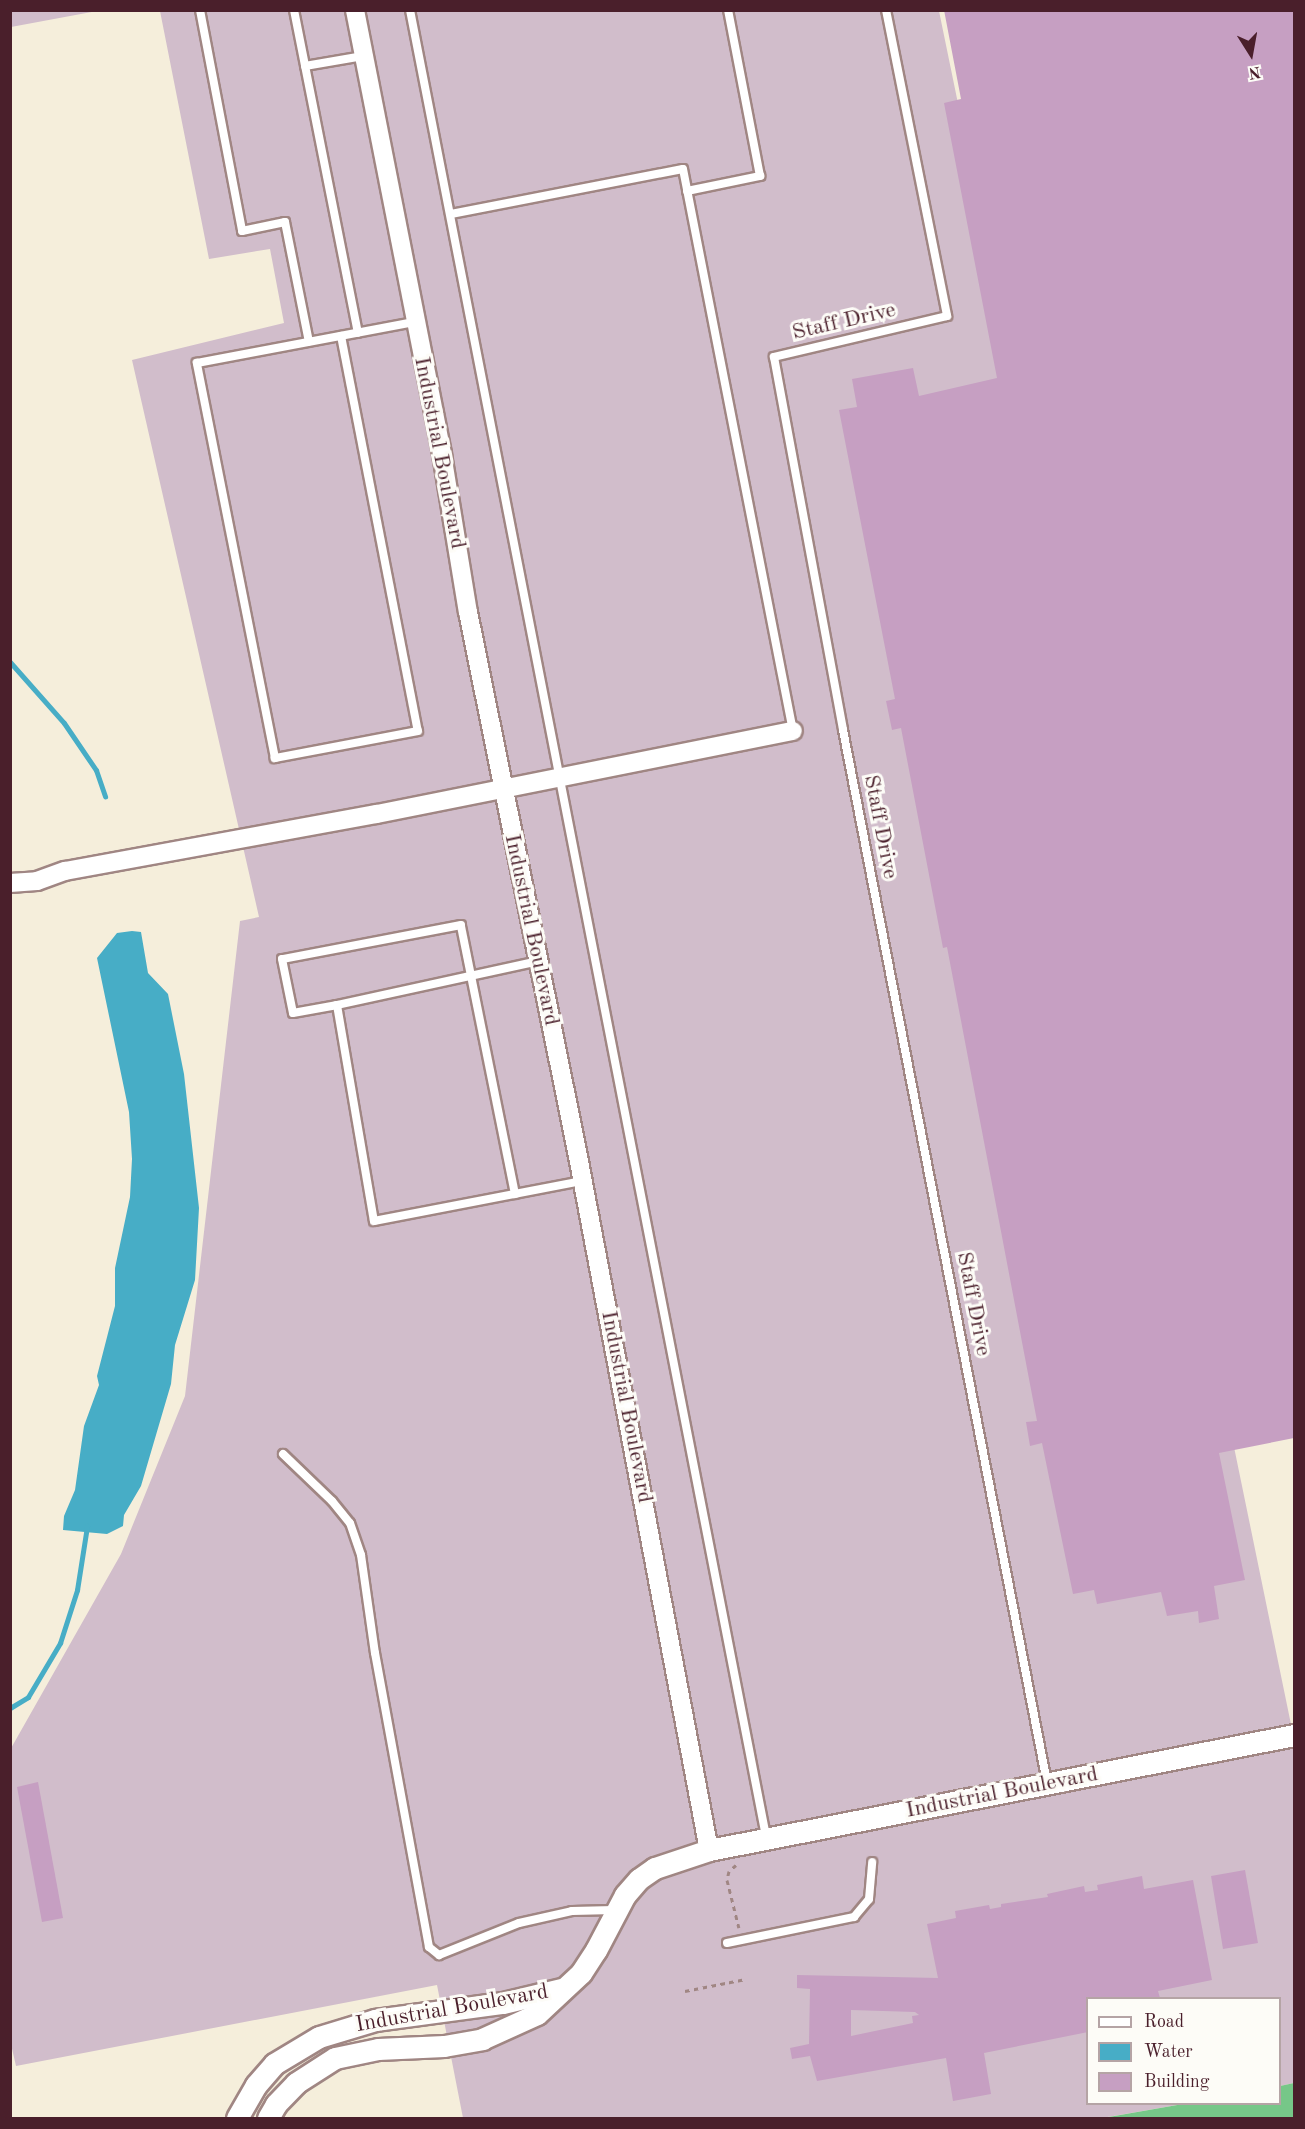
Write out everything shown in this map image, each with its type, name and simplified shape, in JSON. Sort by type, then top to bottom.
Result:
[{"type":"main road","name":"Industrial Boulevard","points":[[268,2118],[276,2104],[296,2083],[334,2058],[378,2049],[444,2046],[482,2039],[537,2014],[561,1989],[581,1973],[617,1910],[639,1879],[655,1868],[709,1850],[1294,1735]]},
{"type":"main road","name":"Industrial Boulevard","points":[[237,2118],[256,2085],[274,2064],[319,2037],[375,2020],[504,2003],[561,1989]]},
{"type":"street","name":"Industrial Boulevard","points":[[355,10],[414,322],[442,454],[502,788],[583,1181],[709,1850]]},
{"type":"street","points":[[10,883],[37,881],[65,871],[559,777],[791,723]]},
{"type":"lane","points":[[200,10],[242,231],[285,222],[309,342]]},
{"type":"lane","points":[[294,10],[358,333]]},
{"type":"lane","points":[[410,10],[767,1839]]},
{"type":"lane","points":[[687,191],[760,176],[728,10]]},
{"type":"lane","name":"Staff Drive","points":[[886,10],[947,316],[774,357],[843,730],[1047,1784]]},
{"type":"lane","points":[[305,66],[363,56]]},
{"type":"lane","points":[[451,214],[683,169],[791,723]]},
{"type":"lane","points":[[341,336],[418,731],[275,758],[197,363],[414,322]]},
{"type":"lane","points":[[515,1194],[471,975],[461,925],[282,959],[293,1013],[337,1005],[471,975],[538,961]]},
{"type":"lane","points":[[337,1005],[374,1221],[583,1181]]},
{"type":"lane","points":[[283,1454],[332,1501],[350,1523],[361,1555],[375,1653],[429,1947],[433,1953],[439,1955],[519,1923],[572,1911],[617,1910]]},
{"type":"lane","points":[[727,1943],[854,1917],[869,1899],[872,1886],[872,1862]]},
{"type":"path","points":[[729,1871],[727,1880],[742,1940]]},
{"type":"path","points":[[686,1990],[746,1979]]},
{"type":"shaded area","points":[[11,10],[97,10],[97,11],[11,27]]},
{"type":"shaded area","points":[[160,11],[939,11],[1294,1739],[1294,2083],[1281,2086],[1281,1997],[1086,1997],[1086,2105],[1177,2105],[1102,2118],[463,2118],[437,1985],[16,2066],[10,2040],[10,1750],[121,1554],[185,1396],[240,921],[259,917],[132,360],[284,323],[270,249],[209,259]]},
{"type":"green space","points":[[1294,2083],[1294,2118],[1103,2118],[1177,2105],[1281,2105],[1281,2086]]},
{"type":"water","points":[[141,932],[148,973],[168,994],[184,1074],[199,1208],[195,1280],[175,1345],[171,1384],[141,1486],[124,1515],[123,1526],[107,1534],[63,1530],[64,1516],[75,1490],[84,1426],[99,1385],[97,1376],[115,1306],[115,1268],[130,1197],[132,1159],[129,1112],[97,958],[117,933]]},
{"type":"building","points":[[944,10],[1294,10],[1294,1438],[1219,1453],[1245,1580],[1214,1586],[1219,1619],[1199,1623],[1198,1611],[1167,1616],[1161,1592],[1097,1604],[1094,1590],[1073,1594],[1042,1443],[1030,1446],[1026,1422],[1037,1421],[947,947],[943,948],[901,728],[892,730],[886,701],[895,699],[839,410],[857,407],[852,379],[913,368],[919,396],[997,378],[944,103],[961,99]]},
{"type":"building","points":[[38,1782],[63,1918],[42,1922],[17,1787]]},
{"type":"building","points":[[1245,1870],[1258,1943],[1223,1949],[1211,1876]]},
{"type":"building","points":[[1142,1876],[1144,1889],[1193,1880],[1212,1980],[1158,1991],[1160,1997],[1086,1997],[1086,2032],[984,2053],[991,2094],[953,2101],[946,2058],[817,2081],[810,2056],[792,2059],[790,2048],[809,2044],[810,1989],[797,1988],[797,1975],[938,1978],[927,1924],[956,1918],[955,1911],[989,1905],[990,1909],[1001,1907],[1001,1904],[1048,1897],[1047,1894],[1084,1886],[1085,1892],[1098,1890],[1097,1885]],"holes":[[[851,2010],[915,2012],[919,2015],[912,2016],[913,2023],[851,2036]]]},
{"type":"waterway","points":[[10,662],[64,723],[96,770],[105,796]]},
{"type":"waterway","points":[[10,1708],[28,1697],[60,1643],[77,1590],[87,1526]]}]
